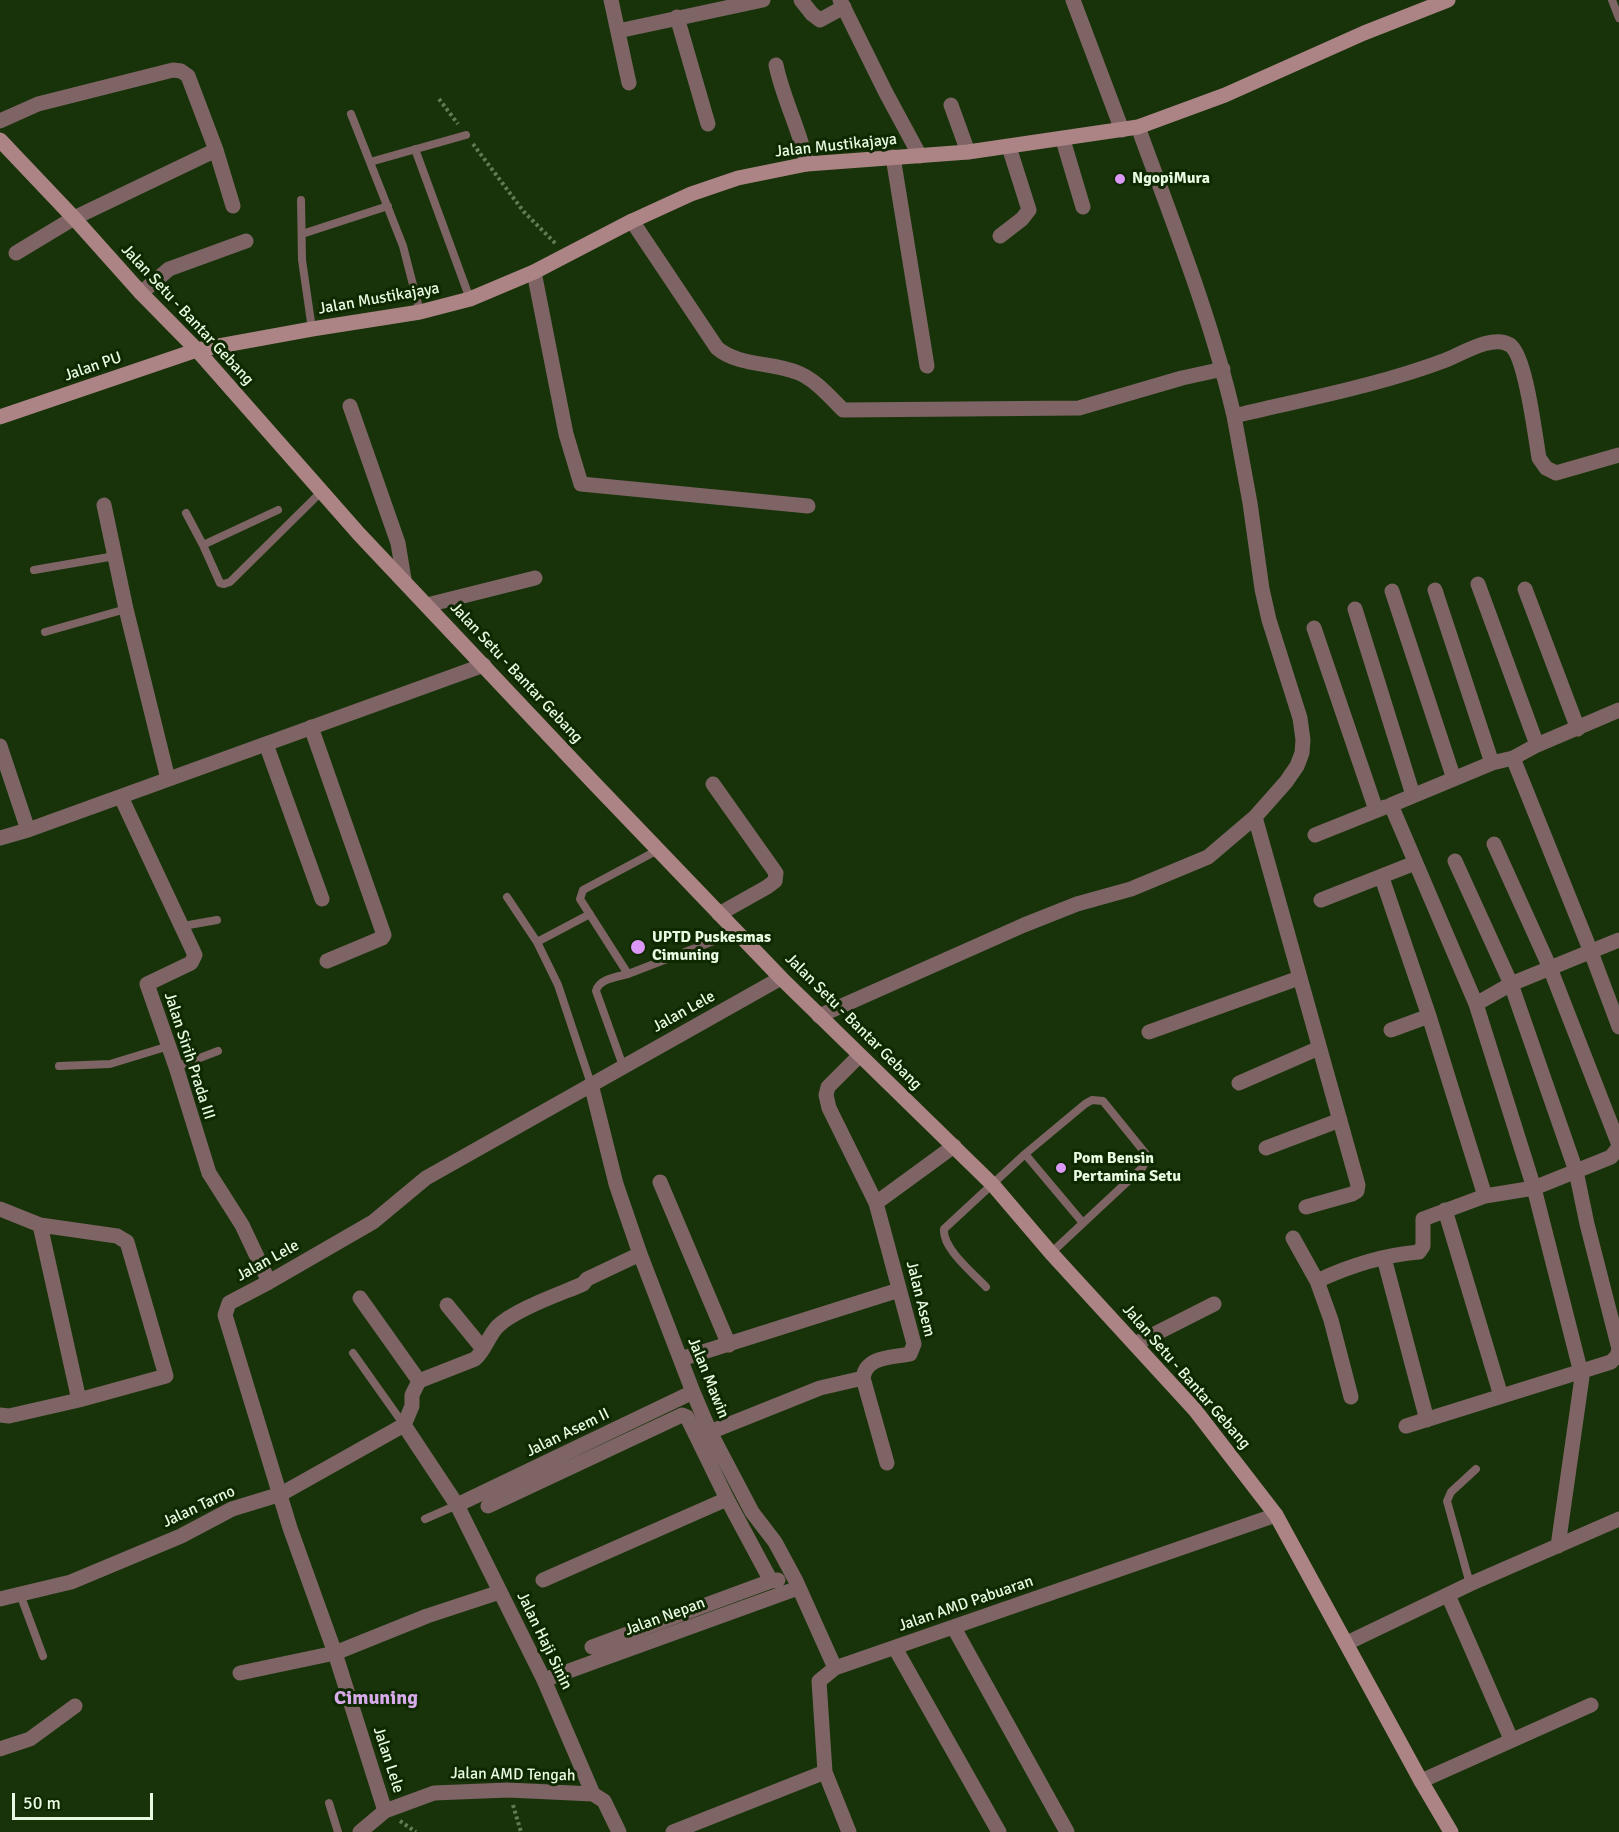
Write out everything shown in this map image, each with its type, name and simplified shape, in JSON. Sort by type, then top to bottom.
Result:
[{"type":"main road","name":"Jalan Mustikajaya","points":[[197,350],[420,312],[470,299],[534,272],[632,220],[691,194],[738,178],[807,164],[968,152],[1063,140],[1138,127],[1205,103],[1364,33],[1448,0]]},
{"type":"main road","name":"Jalan Setu - Bantar Gebang","points":[[0,141],[197,350],[321,492],[427,605],[781,978],[993,1185],[1051,1253],[1195,1410],[1276,1515],[1451,1832]]},
{"type":"main road","name":"Jalan PU","points":[[0,417],[197,350]]},
{"type":"street","points":[[611,0],[629,83]]},
{"type":"street","points":[[618,32],[677,17],[763,0]]},
{"type":"street","points":[[801,0],[820,20],[842,3],[885,93],[920,156]]},
{"type":"street","points":[[1073,0],[1122,130]]},
{"type":"street","points":[[677,17],[708,124]]},
{"type":"street","points":[[776,65],[779,80],[803,145],[807,164]]},
{"type":"street","points":[[0,121],[38,104],[173,70],[181,71],[188,76],[216,150],[233,206]]},
{"type":"street","points":[[951,105],[968,152]]},
{"type":"street","points":[[819,1016],[1077,903],[1131,889],[1208,857],[1255,817],[1286,782],[1302,753],[1300,718],[1269,620],[1262,589],[1250,503],[1223,369],[1197,287],[1138,127]]},
{"type":"street","points":[[1063,140],[1083,207]]},
{"type":"street","points":[[1000,236],[1022,219],[1029,210],[1009,147]]},
{"type":"street","points":[[16,253],[74,218],[216,150]]},
{"type":"street","points":[[893,157],[927,366]]},
{"type":"street","points":[[632,220],[717,348],[730,357],[798,372],[843,410],[1079,408],[1182,378],[1223,369]]},
{"type":"street","points":[[141,293],[169,269],[246,241]]},
{"type":"street","points":[[534,272],[566,434],[581,484],[808,507]]},
{"type":"street","points":[[1234,416],[1381,382],[1446,360],[1471,348],[1500,341],[1510,345],[1522,362],[1539,458],[1546,468],[1557,473],[1619,455]]},
{"type":"street","points":[[350,406],[398,543],[404,579]]},
{"type":"street","points":[[104,505],[126,609],[168,780]]},
{"type":"street","points":[[427,605],[535,578]]},
{"type":"street","points":[[1478,584],[1537,745]]},
{"type":"street","points":[[1525,589],[1578,729]]},
{"type":"street","points":[[1435,590],[1492,763]]},
{"type":"street","points":[[1392,591],[1454,779]]},
{"type":"street","points":[[1355,609],[1413,795]]},
{"type":"street","points":[[1314,628],[1384,808],[1415,863],[1476,1004],[1534,1188],[1582,1377],[1558,1546]]},
{"type":"street","points":[[0,838],[121,797],[484,665]]},
{"type":"street","points":[[1315,835],[1492,763],[1513,758],[1537,745],[1619,710]]},
{"type":"street","points":[[311,727],[384,935],[382,938],[327,961]]},
{"type":"street","points":[[266,744],[322,899]]},
{"type":"street","points":[[0,746],[28,830]]},
{"type":"street","points":[[1513,758],[1619,1027]]},
{"type":"street","points":[[713,784],[776,873],[775,881],[767,887],[719,914]]},
{"type":"street","name":"Jalan Sirih Prada III","points":[[121,797],[195,955],[191,963],[147,984],[176,1067],[208,1173],[242,1225],[269,1282]]},
{"type":"street","points":[[1255,817],[1358,1185],[1357,1191],[1352,1194],[1306,1207]]},
{"type":"street","points":[[1317,1281],[1384,1257],[1421,1250],[1423,1219],[1485,1196],[1534,1188],[1611,1157],[1619,1146],[1550,969],[1494,844]]},
{"type":"street","points":[[1406,1426],[1611,1362],[1617,1356],[1619,1348],[1576,1172],[1511,984],[1455,861]]},
{"type":"street","points":[[1321,900],[1382,878],[1415,863]]},
{"type":"street","points":[[1382,878],[1429,1016],[1485,1196]]},
{"type":"street","points":[[1476,1004],[1511,984],[1619,940]]},
{"type":"street","name":"Jalan Lele","points":[[385,1811],[335,1653],[290,1528],[225,1315],[229,1303],[373,1222],[426,1178],[781,978]]},
{"type":"street","points":[[1149,1032],[1299,978]]},
{"type":"street","points":[[1391,1030],[1429,1016]]},
{"type":"street","points":[[1239,1083],[1319,1048]]},
{"type":"street","name":"Jalan Asem","points":[[859,1056],[828,1087],[826,1095],[829,1108],[876,1203],[914,1344],[914,1349],[910,1354],[871,1362],[864,1370],[863,1378]]},
{"type":"street","name":"Jalan Mawin","points":[[591,1084],[616,1184],[693,1392],[710,1432],[752,1512],[775,1542],[835,1668]]},
{"type":"street","points":[[1266,1148],[1340,1120]]},
{"type":"street","points":[[876,1203],[954,1146]]},
{"type":"street","points":[[660,1182],[729,1345]]},
{"type":"street","points":[[0,1209],[40,1225],[117,1236],[127,1242],[166,1376],[79,1400],[9,1416],[0,1415]]},
{"type":"street","points":[[1445,1210],[1501,1396]]},
{"type":"street","points":[[40,1225],[79,1400]]},
{"type":"street","points":[[1293,1238],[1317,1281],[1331,1320],[1351,1397]]},
{"type":"street","points":[[404,1425],[412,1406],[412,1395],[419,1381],[475,1359],[496,1328],[507,1318],[582,1284],[587,1279],[640,1254]]},
{"type":"street","points":[[1384,1257],[1427,1419]]},
{"type":"street","points":[[681,1359],[899,1290]]},
{"type":"street","points":[[360,1298],[419,1381]]},
{"type":"street","points":[[1135,1344],[1214,1304]]},
{"type":"street","points":[[447,1305],[483,1349]]},
{"type":"street","points":[[710,1432],[820,1388],[863,1378],[887,1463]]},
{"type":"street","name":"Jalan Asem II","points":[[457,1505],[693,1392]]},
{"type":"street","points":[[488,1506],[682,1415],[687,1417],[771,1581]]},
{"type":"street","name":"Jalan Tarno","points":[[0,1599],[72,1582],[181,1536],[232,1509],[281,1494],[404,1425]]},
{"type":"street","name":"Jalan Haji Sinin","points":[[404,1425],[457,1505],[544,1680],[593,1794]]},
{"type":"street","points":[[543,1580],[727,1499]]},
{"type":"street","name":"Jalan AMD Pabuaran","points":[[835,1668],[1276,1515]]},
{"type":"street","points":[[1347,1643],[1470,1584],[1619,1519]]},
{"type":"street","points":[[592,1647],[771,1581],[786,1580],[797,1585]]},
{"type":"street","name":"Jalan Nepan","points":[[544,1680],[797,1585]]},
{"type":"street","points":[[240,1673],[335,1653],[427,1616],[500,1592]]},
{"type":"street","points":[[1448,1595],[1511,1739]]},
{"type":"street","points":[[954,1628],[1067,1832]]},
{"type":"street","points":[[895,1648],[999,1832]]},
{"type":"street","points":[[835,1668],[819,1681],[825,1772],[849,1832]]},
{"type":"street","points":[[1421,1781],[1591,1705]]},
{"type":"street","points":[[0,1749],[30,1739],[75,1706]]},
{"type":"street","points":[[674,1832],[825,1772]]},
{"type":"street","name":"Jalan AMD Tengah","points":[[360,1832],[385,1811],[435,1793],[508,1790],[593,1794],[604,1801],[619,1832]]},
{"type":"lane","points":[[1612,0],[1619,18]]},
{"type":"lane","points":[[351,114],[403,246],[420,312]]},
{"type":"lane","points":[[370,162],[466,135]]},
{"type":"lane","points":[[415,149],[470,299]]},
{"type":"lane","points":[[301,200],[302,260],[312,329]]},
{"type":"lane","points":[[302,234],[388,206]]},
{"type":"lane","points":[[186,513],[220,583],[224,584],[230,582],[321,492]]},
{"type":"lane","points":[[203,545],[278,510]]},
{"type":"lane","points":[[34,570],[115,556]]},
{"type":"lane","points":[[45,632],[126,609]]},
{"type":"lane","points":[[628,974],[580,899],[583,890],[658,850]]},
{"type":"lane","points":[[507,897],[537,942],[558,985],[591,1084]]},
{"type":"lane","points":[[537,942],[590,914]]},
{"type":"lane","points":[[183,926],[217,920]]},
{"type":"lane","points":[[623,1066],[596,991],[598,985],[603,981],[628,974],[737,932]]},
{"type":"lane","points":[[60,1066],[110,1064],[169,1046]]},
{"type":"lane","points":[[176,1067],[218,1052]]},
{"type":"lane","points":[[986,1287],[948,1246],[943,1237],[944,1229],[1024,1154],[1085,1104],[1092,1100],[1103,1101],[1146,1154],[1146,1161],[1142,1168],[1051,1253]]},
{"type":"lane","points":[[1024,1154],[1083,1223]]},
{"type":"lane","points":[[353,1353],[404,1425]]},
{"type":"lane","points":[[1470,1584],[1447,1501],[1451,1492],[1476,1469]]},
{"type":"lane","points":[[425,1519],[457,1505]]},
{"type":"lane","points":[[20,1594],[43,1656]]},
{"type":"lane","points":[[329,1803],[338,1832]]},
{"type":"path","points":[[439,99],[524,212],[568,255]]},
{"type":"path","points":[[508,1790],[521,1832]]},
{"type":"place","name":"NgopiMura","points":[[1120,179]]},
{"type":"place","name":"UPTD Puskesmas Cimuning","points":[[638,947]]},
{"type":"place","name":"Pom Bensin Pertamina Setu","points":[[1061,1168]]},
{"type":"district","name":"Cimuning","points":[[376,1699]]}]
